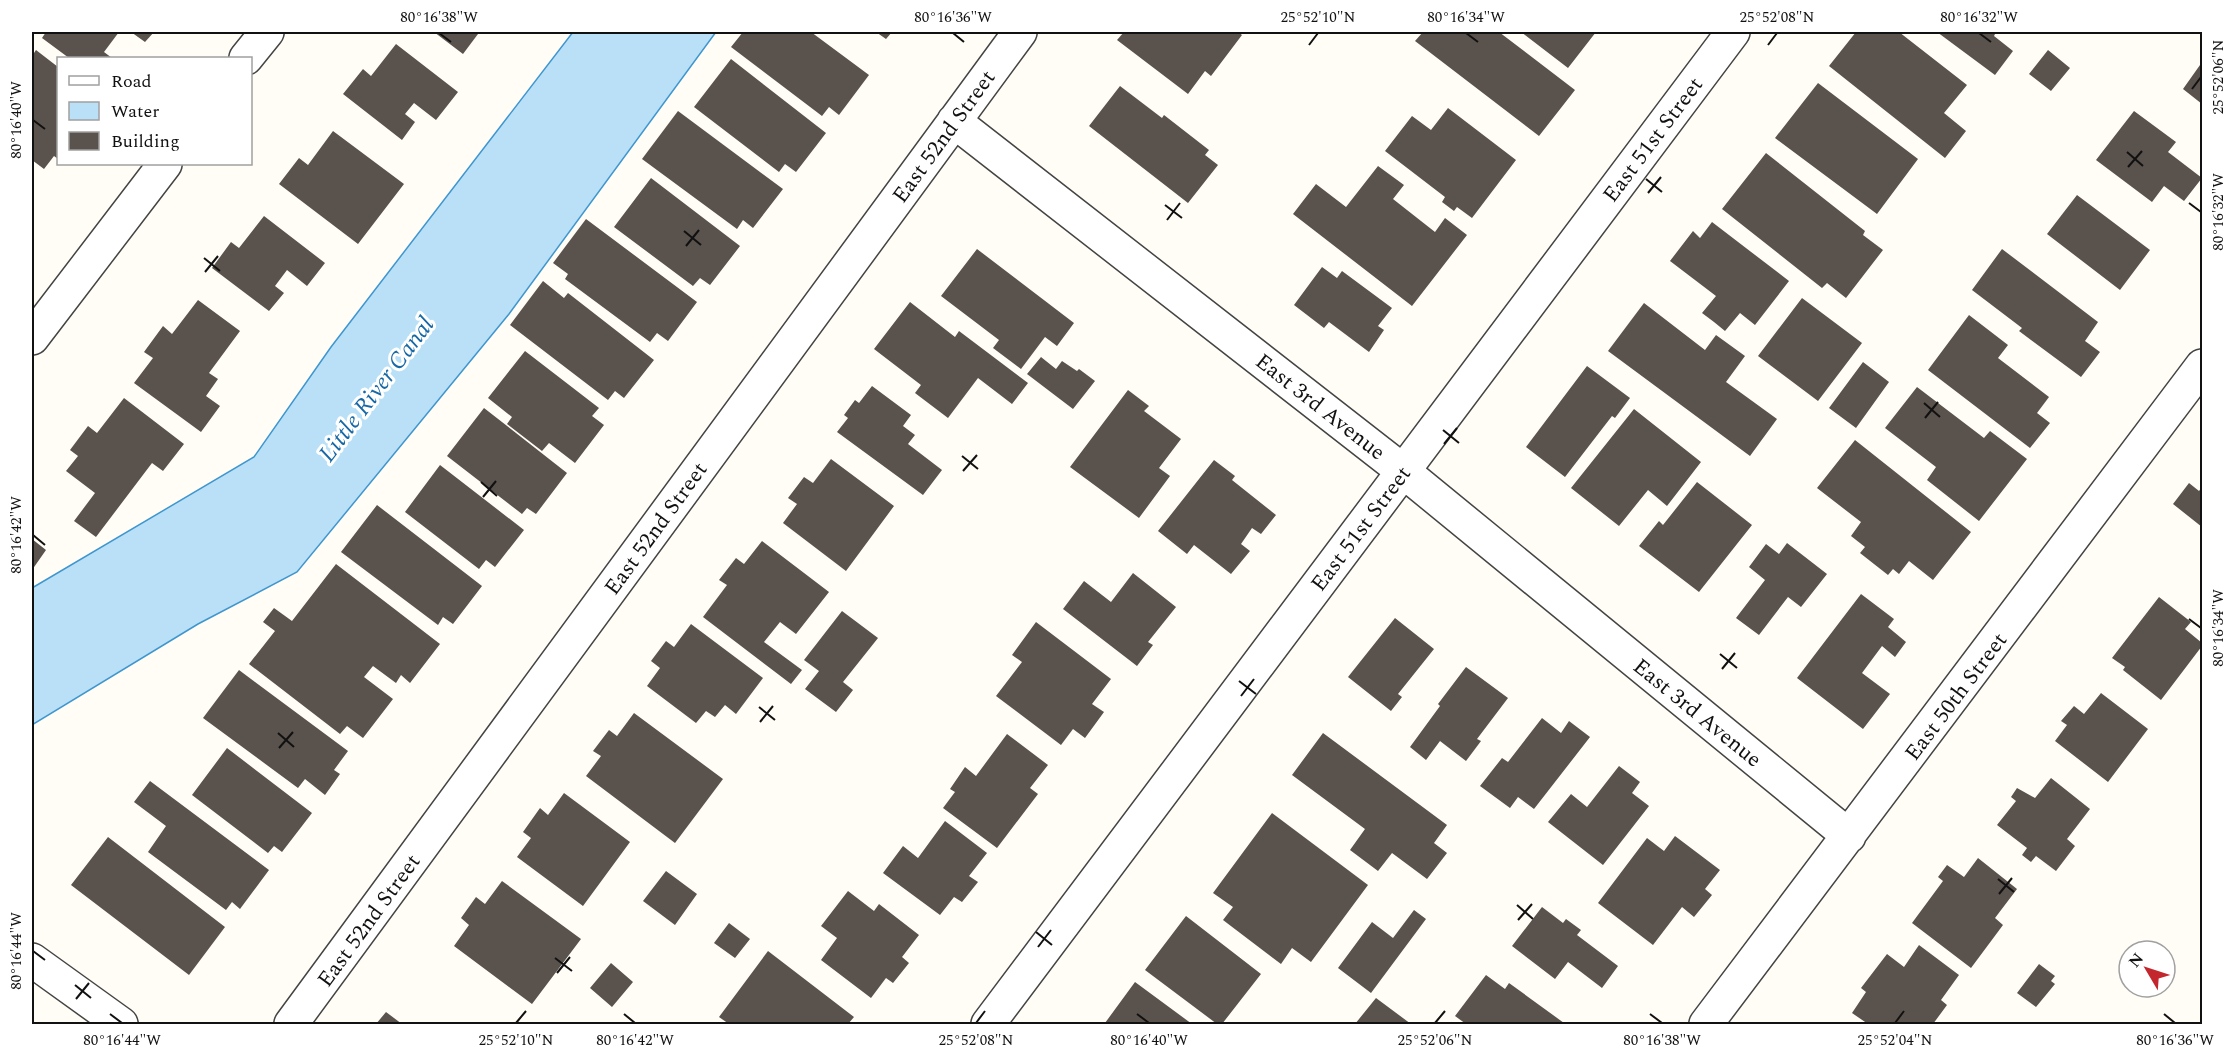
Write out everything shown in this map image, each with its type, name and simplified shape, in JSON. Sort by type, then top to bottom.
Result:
[{"type":"street","points":[[247,57],[267,32]]},
{"type":"street","name":"East 52nd Street","points":[[291,1024],[1020,32]]},
{"type":"street","name":"East 51st Street","points":[[988,1024],[1733,32]]},
{"type":"street","name":"East 3rd Avenue","points":[[954,121],[1403,471],[1849,836]]},
{"type":"street","points":[[32,338],[164,165]]},
{"type":"street","name":"East 50th Street","points":[[1706,1024],[2202,366]]},
{"type":"street","points":[[32,960],[121,1024]]},
{"type":"water","name":"Little River Canal","points":[[573,32],[716,32],[509,314],[297,572],[198,624],[32,725],[32,588],[254,457],[331,347]]},
{"type":"building","points":[[46,32],[119,32],[104,52],[111,57],[68,57],[42,38]]},
{"type":"building","points":[[131,32],[154,32],[145,42]]},
{"type":"building","points":[[434,32],[475,32],[478,34],[463,54]]},
{"type":"building","points":[[743,32],[811,32],[869,75],[839,115],[829,107],[822,116],[731,47]]},
{"type":"building","points":[[876,32],[892,32],[886,39]]},
{"type":"building","points":[[1124,32],[1238,32],[1242,35],[1211,76],[1205,71],[1188,94],[1117,40]]},
{"type":"building","points":[[1423,32],[1499,32],[1575,90],[1539,136],[1415,41]]},
{"type":"building","points":[[1521,32],[1596,32],[1568,68]]},
{"type":"building","points":[[1856,32],[1899,32],[1967,85],[1944,113],[1966,131],[1945,158],[1829,66]]},
{"type":"building","points":[[1937,32],[1996,32],[1994,36],[2013,51],[1995,75]]},
{"type":"building","points":[[396,44],[458,92],[436,120],[414,103],[405,114],[415,122],[402,140],[343,94],[363,69],[371,76]]},
{"type":"building","points":[[36,50],[57,66],[57,158],[54,156],[44,169],[32,160],[32,56]]},
{"type":"building","points":[[2048,50],[2070,68],[2051,91],[2029,74]]},
{"type":"building","points":[[731,59],[826,133],[796,172],[785,164],[779,172],[694,107]]},
{"type":"building","points":[[2200,65],[2202,67],[2202,104],[2183,89]]},
{"type":"building","points":[[1818,83],[1918,159],[1877,214],[1775,138]]},
{"type":"building","points":[[1120,86],[1162,118],[1164,115],[1209,150],[1205,155],[1218,165],[1188,203],[1089,126]]},
{"type":"building","points":[[1448,108],[1516,160],[1472,218],[1457,207],[1454,211],[1442,202],[1445,197],[1385,151],[1412,116],[1431,130]]},
{"type":"building","points":[[678,111],[783,189],[753,228],[743,220],[737,229],[642,159]]},
{"type":"building","points":[[2134,111],[2176,142],[2168,152],[2202,178],[2184,201],[2164,186],[2152,202],[2096,160]]},
{"type":"building","points":[[333,131],[404,184],[358,244],[279,184],[299,158],[308,165]]},
{"type":"building","points":[[1766,153],[1865,231],[1863,235],[1883,250],[1846,298],[1827,283],[1822,288],[1722,209]]},
{"type":"building","points":[[1378,166],[1404,185],[1393,199],[1435,232],[1445,218],[1467,235],[1412,306],[1293,214],[1316,184],[1346,207]]},
{"type":"building","points":[[651,178],[740,246],[710,285],[700,278],[693,286],[614,227]]},
{"type":"building","points":[[2077,195],[2150,250],[2120,290],[2047,234]]},
{"type":"building","points":[[264,216],[325,263],[307,286],[287,270],[275,286],[284,293],[269,311],[212,268],[231,242],[239,248]]},
{"type":"building","points":[[586,219],[697,302],[668,341],[657,333],[650,342],[565,279],[568,274],[553,263]]},
{"type":"building","points":[[1712,222],[1789,281],[1755,325],[1740,313],[1725,331],[1702,313],[1716,296],[1670,261],[1693,231],[1700,238]]},
{"type":"building","points":[[977,249],[1074,323],[1057,346],[1045,337],[1021,369],[993,348],[999,340],[941,296]]},
{"type":"building","points":[[2002,249],[2098,322],[2085,341],[2100,352],[2081,377],[2019,331],[2022,328],[1972,290]]},
{"type":"building","points":[[1322,267],[1337,278],[1342,271],[1392,308],[1378,326],[1384,330],[1369,352],[1329,322],[1324,328],[1294,305]]},
{"type":"building","points":[[543,281],[564,298],[568,293],[654,360],[624,398],[615,391],[608,400],[510,325]]},
{"type":"building","points":[[1802,298],[1862,343],[1818,401],[1758,356]]},
{"type":"building","points":[[198,300],[240,331],[209,373],[218,379],[206,396],[220,406],[201,432],[134,383],[153,358],[144,352],[163,326],[172,334]]},
{"type":"building","points":[[910,302],[955,337],[959,331],[1028,383],[1012,404],[978,378],[948,418],[915,393],[921,385],[874,349]]},
{"type":"building","points":[[1644,303],[1705,350],[1716,335],[1745,356],[1726,382],[1777,419],[1750,456],[1608,351]]},
{"type":"building","points":[[1969,315],[2008,345],[1998,358],[2049,397],[2037,413],[2050,423],[2030,448],[1928,370]]},
{"type":"building","points":[[525,351],[599,408],[592,416],[604,425],[575,463],[549,443],[542,451],[507,424],[512,417],[488,398]]},
{"type":"building","points":[[1041,357],[1056,369],[1062,361],[1077,371],[1079,369],[1095,381],[1073,409],[1027,374]]},
{"type":"building","points":[[1863,362],[1889,382],[1856,428],[1829,408]]},
{"type":"building","points":[[1587,366],[1630,398],[1615,418],[1612,416],[1565,477],[1526,447]]},
{"type":"building","points":[[872,386],[911,415],[903,426],[915,435],[908,444],[942,470],[923,495],[837,432],[848,418],[844,415],[855,400],[859,403]]},
{"type":"building","points":[[1917,387],[1984,438],[1990,431],[2027,459],[1979,521],[1927,480],[1936,467],[1885,428]]},
{"type":"building","points":[[1128,390],[1149,406],[1144,411],[1181,439],[1159,468],[1170,476],[1139,518],[1070,467]]},
{"type":"building","points":[[124,398],[184,444],[163,471],[152,463],[96,537],[74,521],[95,493],[66,471],[78,456],[70,450],[88,426],[97,433]]},
{"type":"building","points":[[484,408],[567,473],[536,514],[527,508],[522,514],[447,456]]},
{"type":"building","points":[[1634,409],[1701,462],[1667,506],[1648,490],[1619,526],[1571,488]]},
{"type":"building","points":[[1855,440],[1971,532],[1933,580],[1909,561],[1899,574],[1893,569],[1888,575],[1860,553],[1865,547],[1851,536],[1861,522],[1817,488]]},
{"type":"building","points":[[831,459],[894,506],[846,571],[783,523],[797,504],[788,498],[804,477],[813,483]]},
{"type":"building","points":[[1214,460],[1235,476],[1232,480],[1276,515],[1261,534],[1252,528],[1241,544],[1250,551],[1231,574],[1194,545],[1187,554],[1158,531]]},
{"type":"building","points":[[440,465],[524,530],[495,567],[486,560],[479,569],[405,512]]},
{"type":"building","points":[[1697,482],[1752,525],[1699,592],[1639,546],[1659,521],[1663,525]]},
{"type":"building","points":[[2189,483],[2199,491],[2202,487],[2202,527],[2173,504]]},
{"type":"building","points":[[377,505],[482,586],[453,624],[443,617],[438,625],[341,552]]},
{"type":"building","points":[[32,539],[46,550],[32,570]]},
{"type":"building","points":[[762,541],[829,592],[796,634],[780,622],[764,642],[802,670],[791,684],[703,617],[727,585],[719,580],[736,558],[744,564]]},
{"type":"building","points":[[1787,543],[1827,574],[1801,607],[1788,597],[1759,635],[1736,618],[1765,580],[1749,567],[1766,544],[1779,554]]},
{"type":"building","points":[[336,564],[440,644],[410,683],[401,675],[396,683],[373,666],[364,677],[393,699],[363,738],[347,726],[340,734],[249,664],[275,631],[263,622],[274,608],[292,621]]},
{"type":"building","points":[[1133,573],[1176,607],[1148,642],[1153,645],[1137,666],[1063,609],[1084,581],[1111,602]]},
{"type":"building","points":[[1861,594],[1894,619],[1888,627],[1906,642],[1895,657],[1882,646],[1862,673],[1890,694],[1863,729],[1797,678]]},
{"type":"building","points":[[2159,597],[2191,622],[2185,629],[2202,643],[2161,700],[2123,670],[2125,667],[2112,658]]},
{"type":"building","points":[[842,611],[878,638],[843,682],[853,690],[836,712],[805,689],[819,671],[804,660]]},
{"type":"building","points":[[1395,618],[1434,649],[1398,694],[1402,697],[1391,711],[1348,677]]},
{"type":"building","points":[[1036,622],[1111,679],[1092,704],[1104,712],[1085,738],[1073,729],[1061,745],[996,696],[1022,662],[1012,655]]},
{"type":"building","points":[[691,624],[763,678],[736,714],[725,705],[715,717],[706,711],[696,723],[647,686],[660,668],[651,661],[666,641],[674,647]]},
{"type":"building","points":[[1466,667],[1508,698],[1477,739],[1481,741],[1466,761],[1440,741],[1426,760],[1410,747]]},
{"type":"building","points":[[239,670],[348,751],[334,770],[340,774],[325,795],[305,779],[298,788],[203,718]]},
{"type":"building","points":[[2101,693],[2148,729],[2108,782],[2055,741],[2067,725],[2061,721],[2074,706],[2084,714]]},
{"type":"building","points":[[634,713],[723,779],[675,843],[586,776],[601,756],[593,751],[609,730],[617,736]]},
{"type":"building","points":[[1542,718],[1561,733],[1569,721],[1590,737],[1534,809],[1518,797],[1510,808],[1480,786],[1502,758],[1508,762]]},
{"type":"building","points":[[1323,733],[1447,825],[1434,843],[1447,853],[1427,879],[1392,853],[1378,871],[1350,850],[1365,829],[1292,775]]},
{"type":"building","points":[[1007,734],[1048,765],[1030,788],[1038,794],[997,848],[943,808],[955,792],[950,789],[965,767],[976,776]]},
{"type":"building","points":[[227,748],[312,813],[282,852],[274,846],[268,853],[192,795]]},
{"type":"building","points":[[1619,766],[1640,782],[1632,793],[1649,806],[1603,865],[1548,822],[1571,794],[1587,807]]},
{"type":"building","points":[[2051,778],[2090,809],[2067,839],[2075,846],[2056,871],[2036,856],[2031,862],[2022,855],[2027,848],[1997,825],[2016,801],[2011,797],[2017,788],[2035,798]]},
{"type":"building","points":[[150,781],[269,870],[240,909],[232,902],[226,910],[148,852],[166,826],[134,802]]},
{"type":"building","points":[[564,793],[630,842],[583,906],[517,857],[531,838],[523,832],[540,808],[548,815]]},
{"type":"building","points":[[1272,813],[1368,885],[1311,962],[1292,948],[1281,964],[1223,920],[1233,907],[1213,893]]},
{"type":"building","points":[[945,821],[987,853],[969,876],[978,882],[962,902],[954,897],[940,915],[883,873],[903,846],[918,858]]},
{"type":"building","points":[[1675,836],[1720,870],[1705,889],[1712,895],[1694,917],[1682,907],[1653,945],[1598,903],[1647,838],[1664,851]]},
{"type":"building","points":[[108,837],[225,927],[189,975],[71,885]]},
{"type":"building","points":[[1978,858],[2017,889],[1995,918],[2003,925],[1971,968],[1912,923],[1943,881],[1938,877],[1947,865],[1964,877]]},
{"type":"building","points":[[666,871],[697,894],[675,925],[643,901]]},
{"type":"building","points":[[502,881],[581,939],[532,1004],[454,946],[469,925],[461,918],[476,897],[485,904]]},
{"type":"building","points":[[848,891],[874,911],[879,904],[919,935],[902,957],[909,963],[893,983],[886,978],[871,998],[821,960],[837,938],[821,926]]},
{"type":"building","points":[[1542,907],[1563,923],[1566,919],[1581,930],[1577,935],[1618,966],[1602,988],[1568,962],[1555,979],[1512,946]]},
{"type":"building","points":[[1414,910],[1426,919],[1371,993],[1338,968],[1372,922],[1393,938]]},
{"type":"building","points":[[1186,916],[1261,974],[1222,1024],[1217,1024],[1145,970]]},
{"type":"building","points":[[729,923],[750,939],[735,958],[714,943]]},
{"type":"building","points":[[1919,945],[1959,975],[1941,1000],[1947,1005],[1933,1024],[1868,1024],[1852,1013],[1866,992],[1861,988],[1887,954],[1904,967]]},
{"type":"building","points":[[768,951],[854,1017],[848,1024],[729,1024],[719,1017]]},
{"type":"building","points":[[611,963],[633,982],[612,1007],[590,988]]},
{"type":"building","points":[[2039,964],[2055,976],[2051,981],[2055,984],[2036,1007],[2017,993]]},
{"type":"building","points":[[1486,975],[1505,989],[1509,983],[1564,1023],[1466,1024],[1455,1016]]},
{"type":"building","points":[[1135,982],[1192,1024],[1105,1023]]},
{"type":"building","points":[[1376,998],[1411,1024],[1355,1024]]},
{"type":"building","points":[[386,1012],[402,1024],[376,1024]]}]
